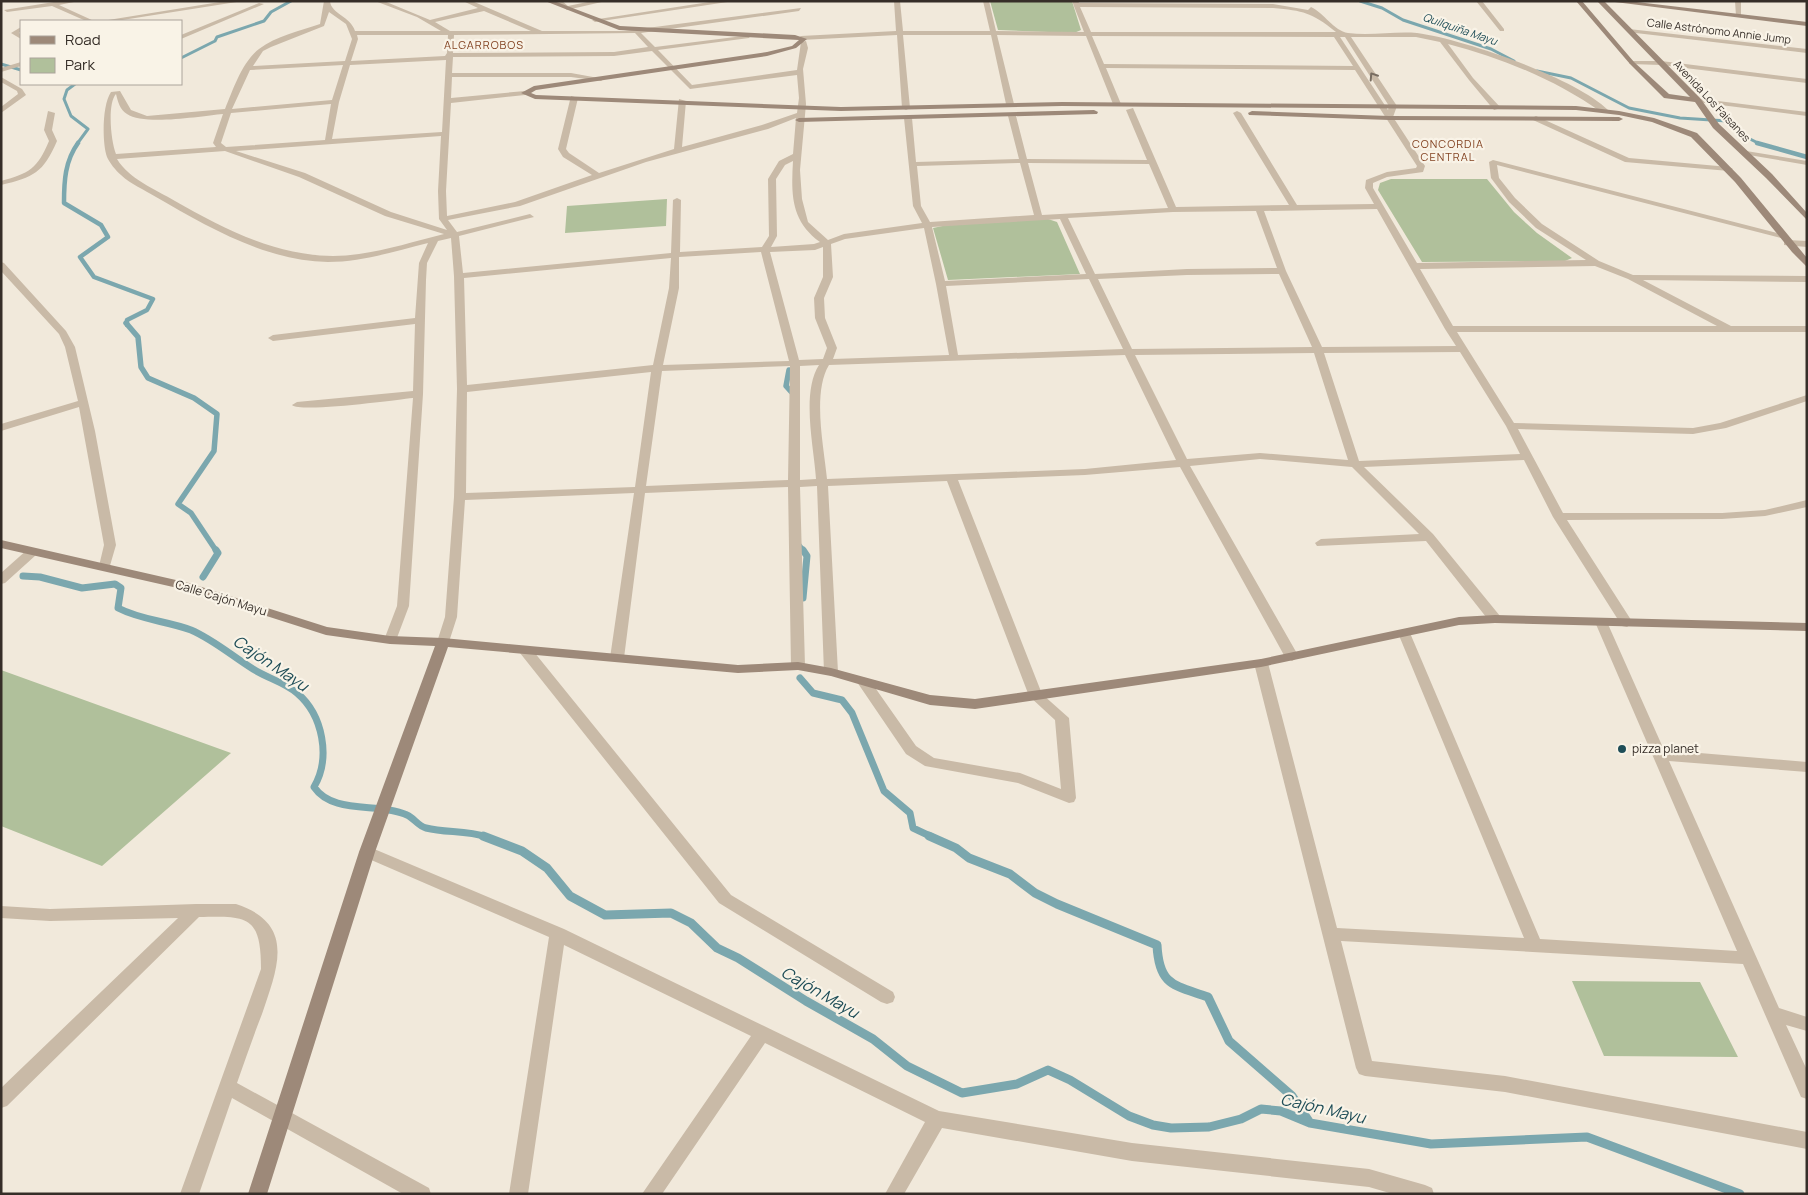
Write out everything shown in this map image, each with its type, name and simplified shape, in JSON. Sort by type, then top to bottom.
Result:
[{"type":"street","points":[[45,1],[89,20]]},
{"type":"street","points":[[7,10],[76,1]]},
{"type":"street","points":[[112,20],[240,1]]},
{"type":"street","points":[[378,1],[428,22],[450,34]]},
{"type":"street","points":[[466,1],[548,35]]},
{"type":"street","points":[[548,1],[619,28],[802,40],[900,32],[1429,36],[1545,77],[1592,101],[1604,110]]},
{"type":"street","points":[[558,1],[567,8],[603,1]]},
{"type":"street","points":[[595,20],[731,1]]},
{"type":"street","points":[[898,1],[906,108]]},
{"type":"street","points":[[986,1],[995,33],[1010,104]]},
{"type":"street","points":[[1300,1],[1341,34],[1393,106],[1390,118]]},
{"type":"street","points":[[1579,1],[1632,63],[1667,96],[1807,114]]},
{"type":"street","name":"Avenida Los Faisanes","points":[[1600,1],[1697,100],[1716,126],[1807,218]]},
{"type":"street","points":[[1610,1],[1739,14]]},
{"type":"street","points":[[1632,1],[1807,22]]},
{"type":"street","points":[[1738,1],[1739,14]]},
{"type":"street","points":[[1479,2],[1486,2]]},
{"type":"street","points":[[1479,2],[1502,30]]},
{"type":"street","points":[[327,3],[332,12],[348,23],[355,39],[345,64],[335,102],[328,142]]},
{"type":"street","points":[[327,3],[322,24],[262,49],[248,68],[216,143],[226,150],[302,175],[388,214],[455,235]]},
{"type":"street","points":[[1117,104],[1076,3],[1273,6],[1300,9],[1315,14]]},
{"type":"street","points":[[182,38],[261,4]]},
{"type":"street","points":[[428,22],[484,8]]},
{"type":"street","points":[[353,33],[548,35],[637,32],[799,9]]},
{"type":"street","points":[[20,30],[14,33],[20,36]]},
{"type":"street","name":"Calle Astrónomo Annie Jump","points":[[1629,31],[1807,52]]},
{"type":"street","points":[[637,32],[690,87],[800,72]]},
{"type":"street","points":[[257,1194],[367,852],[443,642],[450,617],[460,497],[462,389],[459,276],[455,235],[444,219],[446,101],[450,34]]},
{"type":"street","points":[[1341,34],[1356,68],[1421,166],[1420,170],[1377,177],[1369,182],[1369,188],[1450,329],[1511,426],[1525,457],[1559,517],[1627,623]]},
{"type":"street","points":[[248,68],[345,64],[448,56],[601,55],[749,36]]},
{"type":"street","points":[[446,101],[525,93],[534,88],[767,54],[794,47],[802,40]]},
{"type":"street","points":[[802,40],[805,46],[800,72],[799,197],[803,221],[810,231],[827,243]]},
{"type":"street","points":[[1443,40],[1471,79],[1497,108]]},
{"type":"street","points":[[1632,63],[1661,63],[1807,81]]},
{"type":"street","points":[[1,70],[20,64]]},
{"type":"street","points":[[1103,66],[1356,68]]},
{"type":"street","points":[[448,75],[571,75],[601,79]]},
{"type":"street","points":[[1,79],[20,90],[22,95]]},
{"type":"street","points":[[1,89],[22,95]]},
{"type":"street","points":[[525,93],[535,97],[682,101],[801,114],[908,118],[1012,116],[1130,110],[1390,118],[1646,120]]},
{"type":"street","points":[[335,102],[142,117],[129,113],[122,107],[120,94],[113,94],[109,99],[110,121],[107,136],[115,166],[125,175],[205,222],[268,248],[335,261],[530,217]]},
{"type":"street","points":[[1,111],[22,95]]},
{"type":"street","points":[[574,98],[562,149],[566,155],[598,176]]},
{"type":"street","points":[[678,150],[682,101]]},
{"type":"street","points":[[444,219],[517,204],[678,150],[765,127],[801,114],[1010,104],[1393,106],[1604,110],[1646,120],[1695,136],[1729,169],[1781,235],[1807,264]]},
{"type":"street","points":[[1130,110],[1173,210]]},
{"type":"street","points":[[1,183],[32,175],[41,167],[53,141],[48,130],[51,113]]},
{"type":"street","points":[[1237,113],[1295,208]]},
{"type":"street","points":[[1012,116],[1038,216]]},
{"type":"street","points":[[908,118],[915,164],[918,206],[927,225],[941,284],[954,358]]},
{"type":"street","points":[[1536,118],[1628,160],[1729,169]]},
{"type":"street","points":[[112,156],[226,150],[445,134]]},
{"type":"street","points":[[246,157],[242,154],[244,151],[260,147]]},
{"type":"street","points":[[1743,152],[1807,163]]},
{"type":"street","points":[[798,155],[782,163],[772,179],[773,236],[765,249],[795,362],[794,483],[798,666]]},
{"type":"street","points":[[915,164],[1023,161],[1153,162]]},
{"type":"street","points":[[1728,328],[1631,277],[1596,263],[1539,226],[1512,200],[1495,178],[1493,162],[1781,235]]},
{"type":"street","points":[[617,658],[656,368],[674,288],[677,200]]},
{"type":"street","points":[[459,276],[674,254],[815,247],[861,234],[927,225],[1038,216],[1063,217],[1173,210],[1380,206]]},
{"type":"street","points":[[1259,209],[1282,271],[1318,349],[1356,464],[1429,537],[1495,619]]},
{"type":"street","points":[[1063,217],[1183,462],[1292,657]]},
{"type":"street","points":[[390,640],[403,606],[418,394],[423,263],[434,240]]},
{"type":"street","points":[[827,243],[828,278],[819,298],[820,318],[832,348],[828,361],[818,375],[815,400],[822,482],[831,672]]},
{"type":"street","points":[[1788,243],[1807,244]]},
{"type":"street","points":[[1415,266],[1596,263]]},
{"type":"street","points":[[2,267],[63,333],[70,347],[84,402],[110,544],[105,566]]},
{"type":"street","points":[[941,284],[1187,272],[1282,271]]},
{"type":"street","points":[[1631,277],[1807,279]]},
{"type":"street","points":[[273,338],[421,320]]},
{"type":"street","points":[[1450,329],[1807,329]]},
{"type":"street","points":[[462,389],[656,368],[795,362],[1129,352],[1463,349]]},
{"type":"street","points":[[298,405],[418,394]]},
{"type":"street","points":[[1511,426],[1693,431],[1722,426],[1807,398]]},
{"type":"street","points":[[1,428],[84,402]]},
{"type":"street","points":[[460,497],[1085,472],[1260,456],[1356,464],[1525,457]]},
{"type":"street","points":[[864,682],[911,750],[930,762],[1020,778],[1069,798],[1062,718],[1036,696],[950,476]]},
{"type":"street","points":[[1559,517],[1722,516],[1765,513],[1807,503]]},
{"type":"street","points":[[1321,543],[1429,537]]},
{"type":"street","name":"Calle Cajón Mayu","points":[[1,544],[105,566],[185,586],[326,631],[390,640],[443,642],[738,669],[798,666],[831,672],[930,700],[975,704],[1262,663],[1459,621],[1495,619],[1807,627]]},
{"type":"street","points":[[1,580],[32,552]]},
{"type":"street","points":[[1601,622],[1807,1091]]},
{"type":"street","points":[[1404,633],[1535,946]]},
{"type":"street","points":[[525,650],[724,899],[887,997]]},
{"type":"street","points":[[1262,663],[1365,1068],[1505,1084],[1807,1141]]},
{"type":"street","points":[[1660,755],[1807,767]]},
{"type":"street","points":[[367,852],[558,934],[937,1119],[1132,1152],[1369,1178],[1426,1194]]},
{"type":"street","points":[[1,1100],[196,910]]},
{"type":"street","points":[[1,912],[50,914],[236,910],[256,919],[269,937],[269,969],[190,1194]]},
{"type":"street","points":[[518,1194],[558,934]]},
{"type":"street","points":[[1331,934],[1748,958]]},
{"type":"street","points":[[1774,1013],[1807,1024]]},
{"type":"street","points":[[651,1194],[762,1034]]},
{"type":"street","points":[[227,1086],[422,1194]]},
{"type":"street","points":[[894,1194],[937,1119]]},
{"type":"green space","points":[[990,1],[1072,1],[1081,30],[1074,33],[998,30]]},
{"type":"green space","points":[[1391,179],[1487,179],[1514,212],[1537,233],[1572,258],[1565,261],[1422,262],[1378,190],[1380,183]]},
{"type":"green space","points":[[667,199],[666,226],[565,233],[567,206]]},
{"type":"green space","points":[[1045,218],[1057,222],[1080,274],[948,280],[933,228],[952,224]]},
{"type":"green space","points":[[1,670],[231,753],[102,866],[1,826]]},
{"type":"green space","points":[[1572,981],[1700,982],[1738,1057],[1604,1056]]},
{"type":"waterway","points":[[182,58],[215,41],[217,37],[264,21],[271,12],[291,1]]},
{"type":"waterway","name":"Quilquiña Mayu","points":[[1360,1],[1382,8],[1403,20],[1491,49],[1514,61]]},
{"type":"waterway","points":[[1,64],[20,70]]},
{"type":"waterway","name":"Quilquiña Mayu","points":[[1537,71],[1571,78],[1629,108],[1680,118],[1727,121],[1735,124],[1744,136],[1759,144]]},
{"type":"waterway","points":[[74,85],[67,90],[64,99],[71,116],[88,129],[77,144]]},
{"type":"waterway","points":[[78,143],[70,157],[66,172],[64,203],[101,225],[108,237],[80,257],[94,277],[153,299],[147,310],[127,320],[127,324]]},
{"type":"waterway","name":"Quilquiña Mayu","points":[[1759,144],[1807,157]]},
{"type":"waterway","points":[[127,324],[138,337],[141,367],[148,378],[194,398],[217,414],[214,451],[178,504],[191,513],[217,552]]},
{"type":"waterway","points":[[789,370],[786,386],[795,396]]},
{"type":"waterway","points":[[798,544],[804,552]]},
{"type":"waterway","points":[[203,577],[218,553],[216,550]]},
{"type":"waterway","points":[[803,550],[807,556],[803,598]]},
{"type":"waterway","name":"Cajón Mayu","points":[[23,576],[40,577],[82,588],[115,584],[121,588],[118,608],[136,615],[191,630],[215,643],[258,672],[292,689],[306,702],[313,713],[322,737],[322,763],[314,787],[322,796],[344,805],[396,811],[409,816],[426,828],[471,833],[485,837]]},
{"type":"waterway","points":[[800,678],[813,693],[842,700],[852,713],[884,791],[910,813],[913,828],[932,837]]},
{"type":"waterway","points":[[929,836],[956,848],[969,858],[1010,874],[1035,893],[1057,904],[1157,945],[1161,969],[1170,982],[1186,990],[1208,997],[1229,1041],[1292,1096],[1310,1123]]},
{"type":"waterway","name":"Cajón Mayu","points":[[485,837],[522,851],[547,868],[570,896],[605,915],[671,913],[691,923],[717,948],[738,958],[806,1001],[873,1039],[907,1066],[962,1093],[1017,1084],[1048,1070],[1070,1080],[1129,1116],[1153,1125],[1171,1128],[1209,1127],[1241,1119],[1261,1109],[1281,1111],[1310,1123]]},
{"type":"waterway","name":"Cajón Mayu","points":[[1310,1123],[1431,1144],[1587,1137],[1740,1194]]},
{"type":"place","name":"pizza planet","points":[[1622,749]]},
{"type":"district","name":"ALGARROBOS","points":[[484,45]]},
{"type":"district","name":"CONCORDIA CENTRAL","points":[[1448,150]]}]
